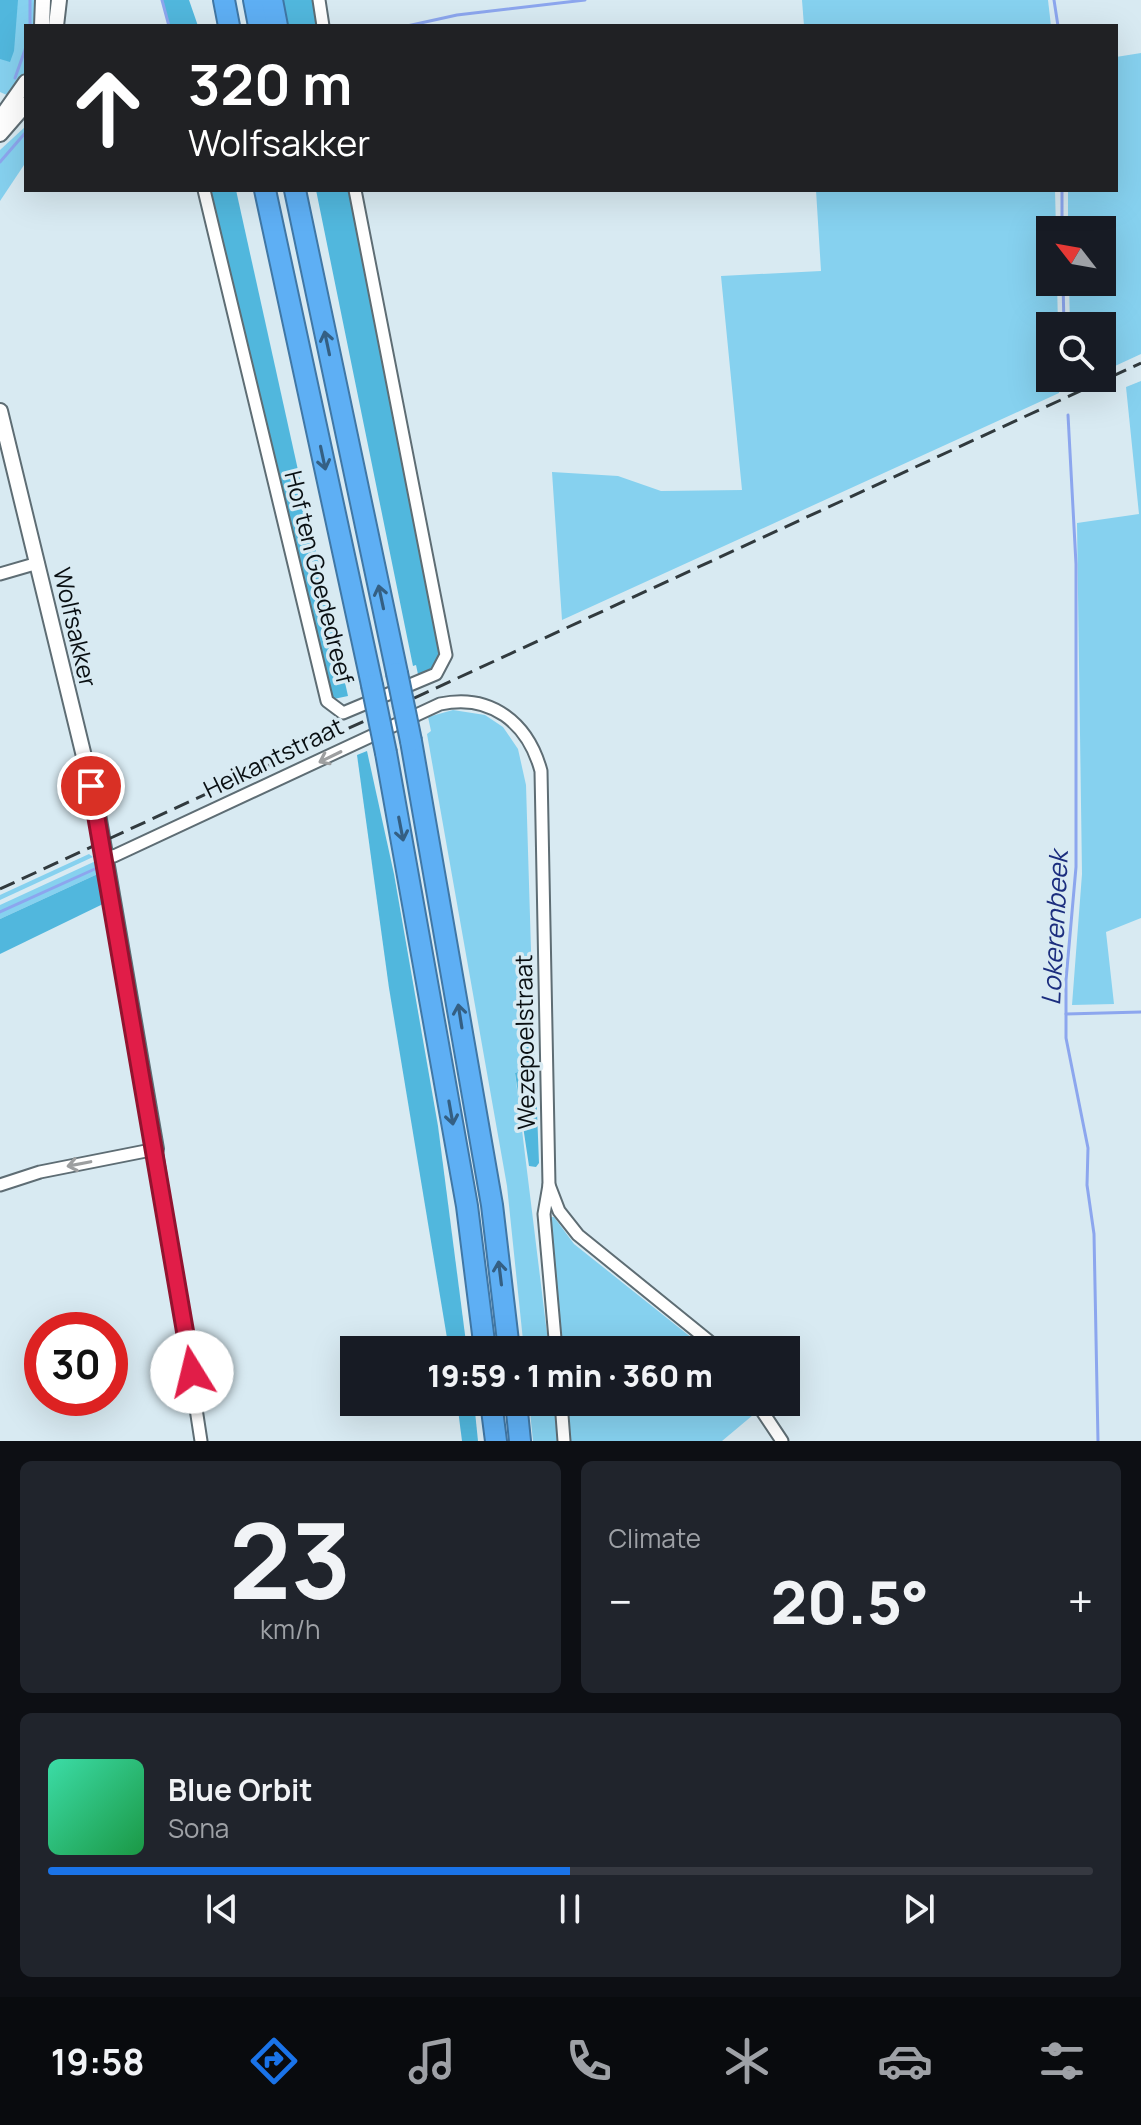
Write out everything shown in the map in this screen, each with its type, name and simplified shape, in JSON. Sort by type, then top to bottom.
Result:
[{"type":"highway","points":[[224,0],[229,24]]},
{"type":"highway","points":[[254,0],[259,24]]},
{"type":"highway","points":[[272,0],[277,24]]},
{"type":"highway","points":[[265,192],[386,753],[467,1206],[483,1336]]},
{"type":"highway","points":[[298,196],[411,741],[492,1205],[507,1336]]},
{"type":"highway","points":[[493,1416],[496,1441]]},
{"type":"highway","points":[[517,1416],[520,1441]]},
{"type":"street","points":[[42,24],[43,0]]},
{"type":"street","points":[[56,24],[59,0]]},
{"type":"street","points":[[319,0],[323,24]]},
{"type":"street","points":[[0,119],[24,85]]},
{"type":"street","points":[[0,134],[24,106]]},
{"type":"street","name":"Hof ten Goededreef","points":[[204,192],[327,701],[343,713],[436,674],[446,655],[355,192]]},
{"type":"street","name":"Wolfsakker","points":[[0,411],[104,855],[156,1149]]},
{"type":"street","points":[[0,574],[38,563]]},
{"type":"street","name":"Heikantstraat","points":[[104,855],[114,856],[426,709],[457,701]]},
{"type":"street","name":"Wezepoelstraat","points":[[457,701],[492,707],[516,722],[529,739],[541,771],[549,1185],[559,1211],[578,1235],[703,1336]]},
{"type":"street","points":[[0,1185],[40,1172],[156,1149],[201,1441]]},
{"type":"street","points":[[549,1185],[544,1214],[555,1336]]},
{"type":"street","points":[[562,1416],[564,1441]]},
{"type":"street","points":[[765,1416],[782,1441]]},
{"type":"shaded area","points":[[0,0],[39,0],[38,24],[24,24],[24,73],[21,81],[9,96],[0,92]]},
{"type":"shaded area","points":[[0,0],[18,0],[14,51],[10,62],[0,59]]},
{"type":"shaded area","points":[[162,0],[189,0],[197,24],[168,24]]},
{"type":"shaded area","points":[[281,0],[315,0],[319,24],[286,24]]},
{"type":"shaded area","points":[[802,0],[1048,0],[1051,24],[804,24]]},
{"type":"shaded area","points":[[1141,53],[1141,354],[1116,366],[1116,312],[1070,312],[1069,296],[1116,296],[1116,216],[1068,216],[1068,192],[1118,192],[1118,57]]},
{"type":"shaded area","points":[[24,128],[24,165],[0,201],[0,150]]},
{"type":"shaded area","points":[[208,192],[236,192],[348,696],[329,700]]},
{"type":"shaded area","points":[[316,192],[351,192],[443,662],[419,679],[416,665],[413,666]]},
{"type":"shaded area","points":[[816,192],[1055,192],[1056,216],[1036,216],[1036,296],[1057,296],[1058,312],[1036,312],[1036,392],[1059,393],[562,620],[552,472],[618,476],[661,491],[742,490],[721,276],[821,271]]},
{"type":"shaded area","points":[[1141,381],[1141,918],[1106,932],[1114,1004],[1072,1005],[1082,874],[1077,523],[1139,514],[1126,387]]},
{"type":"shaded area","points":[[453,710],[485,715],[503,727],[518,749],[526,785],[532,983],[525,985],[527,1068],[515,1073],[547,1336],[523,1336],[507,1186],[427,734],[431,731],[428,717]]},
{"type":"shaded area","points":[[367,751],[394,874],[438,1126],[465,1336],[447,1336],[389,988],[357,755]]},
{"type":"shaded area","points":[[89,854],[93,857],[0,900],[0,895]]},
{"type":"shaded area","points":[[100,859],[102,872],[0,919],[0,905]]},
{"type":"shaded area","points":[[102,872],[103,904],[0,954],[0,919]]},
{"type":"shaded area","points":[[532,983],[539,1163],[536,1167],[529,1166],[515,1073],[527,1068],[525,985]]},
{"type":"shaded area","points":[[549,1217],[554,1217],[574,1244],[689,1336],[560,1336]]},
{"type":"shaded area","points":[[459,1416],[475,1416],[478,1441],[462,1441]]},
{"type":"shaded area","points":[[530,1416],[555,1416],[557,1441],[533,1441]]},
{"type":"shaded area","points":[[568,1416],[752,1416],[722,1441],[570,1441]]},
{"type":"waterway","points":[[30,0],[30,24]]},
{"type":"waterway","points":[[162,0],[168,24]]},
{"type":"waterway","points":[[416,24],[457,15],[585,0]]},
{"type":"waterway","name":"Lokerenbeek","points":[[1054,0],[1058,24]]},
{"type":"waterway","points":[[15,78],[24,53]]},
{"type":"waterway","points":[[0,162],[24,134]]},
{"type":"waterway","name":"Lokerenbeek","points":[[1062,192],[1062,216]]},
{"type":"waterway","name":"Lokerenbeek","points":[[1063,296],[1064,312]]},
{"type":"waterway","name":"Lokerenbeek","points":[[1068,415],[1076,564],[1076,867],[1066,980],[1066,1038],[1088,1148],[1087,1185],[1094,1234],[1098,1441]]},
{"type":"waterway","points":[[0,912],[97,868]]},
{"type":"waterway","points":[[1066,1014],[1141,1012]]},
{"type":"railway","points":[[0,889],[1141,363]]},
{"type":"route","points":[[91,786],[151,1119],[192,1372]]}]
